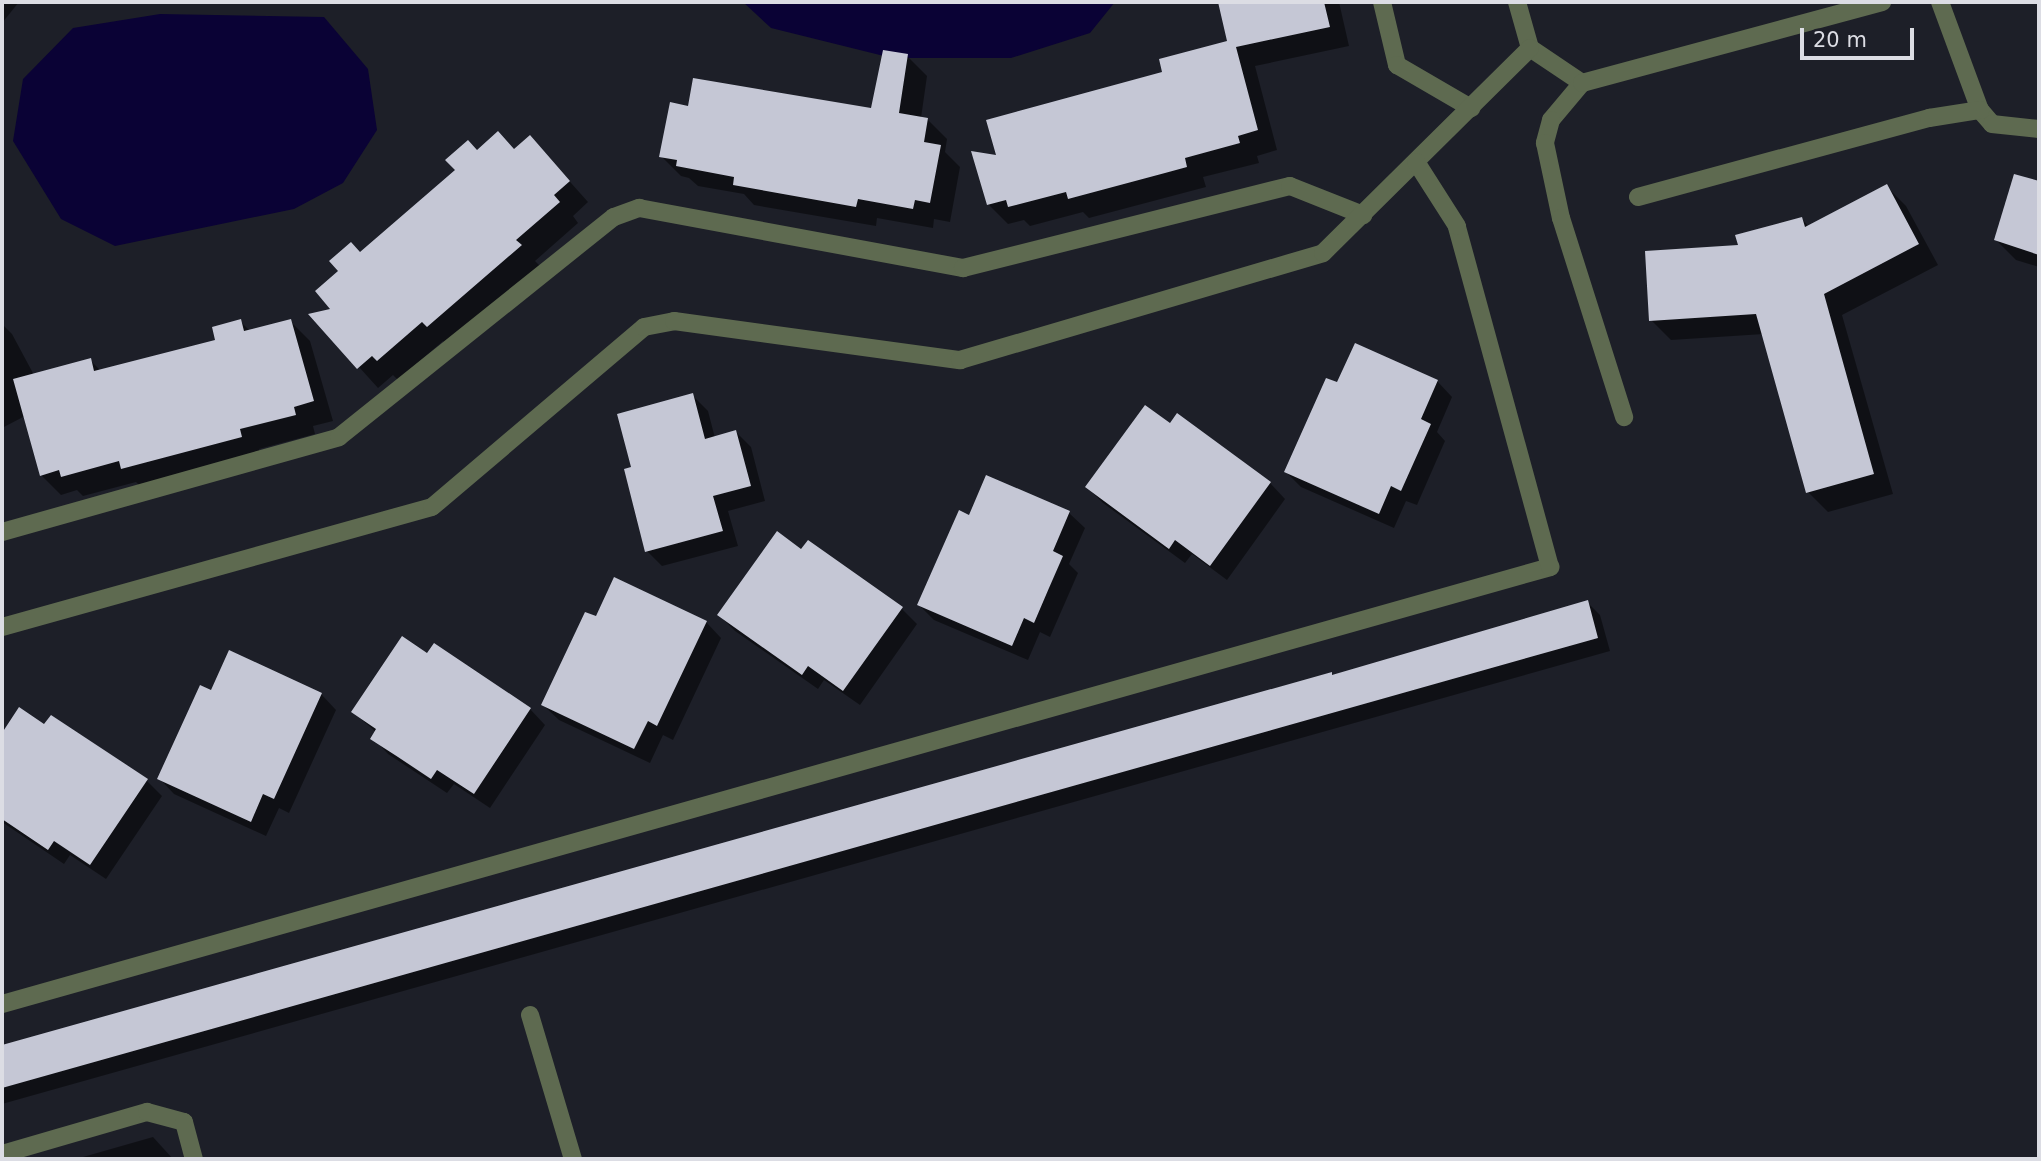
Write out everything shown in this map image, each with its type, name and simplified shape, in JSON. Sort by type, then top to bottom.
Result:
[{"type":"street","points":[[1382,2],[1397,65],[1471,108]]},
{"type":"street","points":[[1517,2],[1530,48],[1582,83]]},
{"type":"street","points":[[1624,417],[1561,218],[1545,143],[1551,121],[1582,83],[1882,2]]},
{"type":"street","points":[[1940,2],[1980,110],[1992,124],[2039,129]]},
{"type":"street","points":[[2,627],[432,507],[644,327],[674,321],[960,360],[1323,253],[1530,48]]},
{"type":"street","points":[[1638,197],[1928,118],[1980,110]]},
{"type":"street","points":[[2,1004],[1550,567],[1457,226],[1416,162]]},
{"type":"street","points":[[2,533],[339,438],[614,217],[639,208],[963,268],[1290,186],[1363,215]]},
{"type":"street","points":[[530,1016],[573,1159]]},
{"type":"street","points":[[2,1154],[147,1112],[184,1122],[194,1159]]},
{"type":"shaded area","points":[[743,2],[1115,2],[1090,33],[1011,58],[892,58],[771,28]]},
{"type":"shaded area","points":[[160,14],[324,17],[368,69],[377,130],[343,183],[294,209],[115,246],[61,219],[13,141],[23,79],[73,28]]},
{"type":"building","points":[[1218,2],[1324,2],[1330,27],[1236,47],[1258,130],[1238,136],[1240,143],[1185,158],[1187,167],[1068,199],[1066,192],[1008,207],[1006,200],[987,205],[971,151],[996,155],[986,120],[1162,72],[1159,59],[1227,41]]},
{"type":"building","points":[[883,50],[908,54],[899,113],[928,118],[924,142],[941,145],[930,203],[915,200],[913,209],[858,199],[856,207],[733,185],[734,177],[676,166],[677,160],[659,157],[670,102],[688,106],[693,78],[871,108]]},
{"type":"building","points":[[498,131],[514,149],[530,135],[570,181],[554,195],[560,202],[516,240],[522,245],[427,327],[422,322],[377,361],[372,356],[357,369],[308,314],[330,309],[315,291],[338,271],[329,261],[351,242],[360,252],[455,170],[445,160],[468,140],[477,150]]},
{"type":"building","points":[[2014,174],[2039,181],[2039,255],[1994,240]]},
{"type":"building","points":[[1887,184],[1919,244],[1824,294],[1874,474],[1806,493],[1756,314],[1649,321],[1645,251],[1738,245],[1735,235],[1802,217],[1805,227]]},
{"type":"building","points":[[241,319],[244,331],[291,319],[314,401],[294,407],[296,415],[240,429],[242,437],[121,469],[119,461],[61,477],[59,470],[40,476],[13,379],[91,358],[94,371],[215,340],[212,327]]},
{"type":"building","points":[[1355,343],[1438,380],[1421,419],[1431,424],[1401,491],[1391,486],[1379,514],[1284,472],[1326,378],[1337,382]]},
{"type":"building","points":[[693,393],[705,439],[736,430],[751,486],[713,496],[723,531],[645,552],[624,469],[631,467],[617,414]]},
{"type":"building","points":[[1145,405],[1170,423],[1177,413],[1271,482],[1210,566],[1175,540],[1169,549],[1085,487]]},
{"type":"building","points":[[986,475],[1070,511],[1053,551],[1063,556],[1034,623],[1024,618],[1012,646],[917,605],[959,510],[969,515]]},
{"type":"building","points":[[777,531],[801,549],[808,540],[903,607],[843,691],[808,666],[802,675],[717,615]]},
{"type":"building","points":[[614,577],[707,621],[657,726],[648,721],[634,749],[541,705],[585,612],[596,616]]},
{"type":"building","points":[[1588,600],[1598,638],[2,1088],[2,1045],[1332,672],[1332,675]]},
{"type":"building","points":[[402,636],[427,653],[434,643],[531,708],[474,794],[437,770],[431,779],[370,739],[376,729],[351,712]]},
{"type":"building","points":[[229,650],[322,693],[274,799],[263,794],[251,822],[157,779],[200,685],[211,690]]},
{"type":"building","points":[[19,707],[44,724],[51,715],[148,779],[90,865],[54,841],[48,850],[2,819],[2,733]]}]
